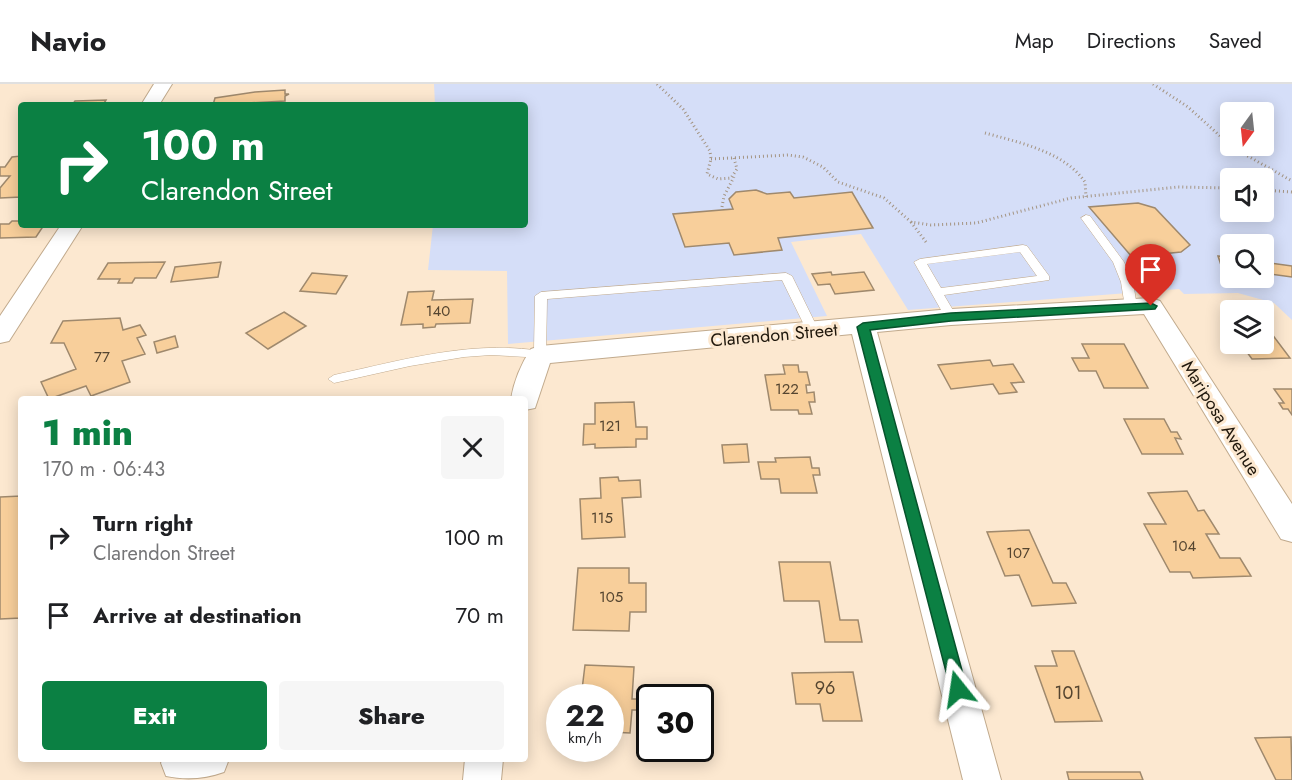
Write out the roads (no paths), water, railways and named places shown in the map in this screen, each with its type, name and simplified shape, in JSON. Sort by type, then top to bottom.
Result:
[{"type":"street","points":[[152,102],[164,84]]},
{"type":"street","points":[[0,335],[70,228]]},
{"type":"street","name":"Clarendon Street","points":[[540,355],[863,327],[951,317],[1141,307]]},
{"type":"street","name":"Mariposa Avenue","points":[[1141,307],[1292,530]]},
{"type":"street","points":[[863,327],[982,780]]},
{"type":"street","points":[[526,396],[527,385],[540,355]]},
{"type":"street","points":[[482,780],[484,762]]},
{"type":"lane","points":[[1086,218],[1114,252],[1121,264],[1128,288],[1141,307]]},
{"type":"lane","points":[[938,292],[1045,278],[1023,248],[920,262],[951,317]]},
{"type":"lane","points":[[334,380],[486,350],[520,351],[540,355],[541,296],[786,276],[813,331]]}]
